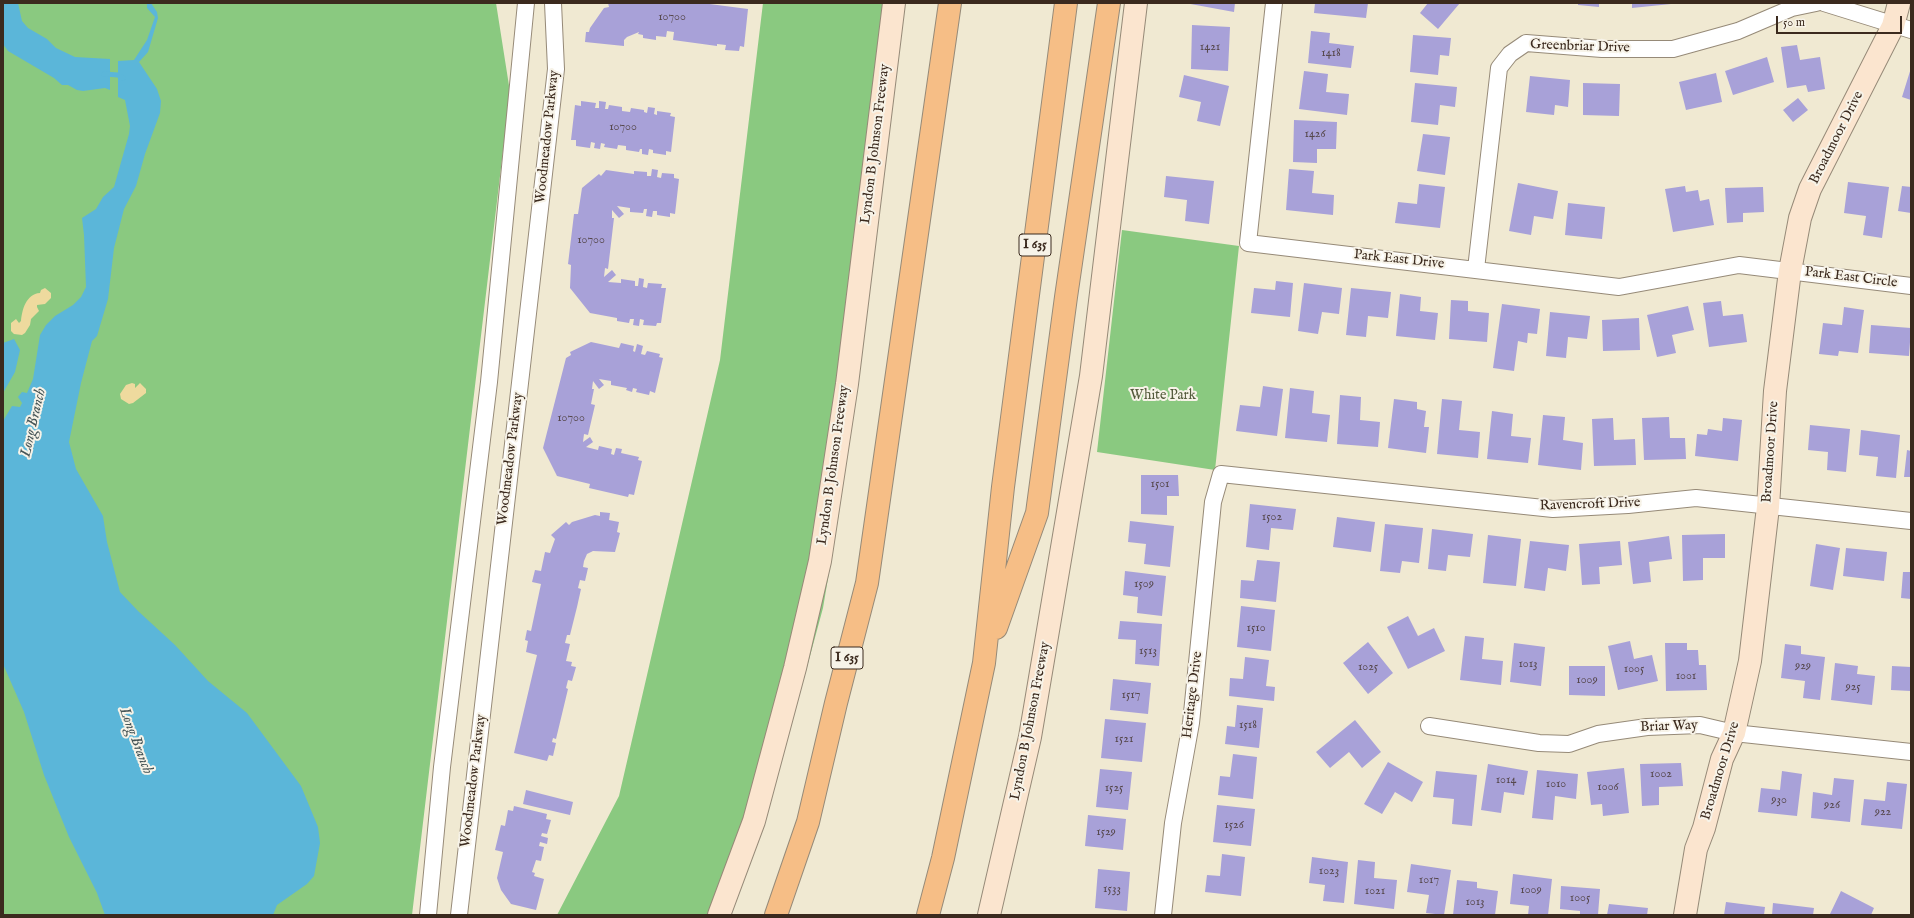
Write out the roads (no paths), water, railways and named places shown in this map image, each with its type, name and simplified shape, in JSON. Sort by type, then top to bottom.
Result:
[{"type":"highway","name":"I 635","points":[[776,915],[808,822],[836,703],[867,583],[950,3]]},
{"type":"highway","name":"I 635","points":[[928,915],[943,858],[984,663],[1003,487],[1066,3]]},
{"type":"highway","points":[[984,663],[1037,513],[1065,305],[1109,3]]},
{"type":"main road","name":"Lyndon B Johnson Freeway","points":[[719,915],[754,821],[795,668],[820,561],[845,399],[894,3]]},
{"type":"main road","name":"Lyndon B Johnson Freeway","points":[[988,915],[1030,737],[1091,376],[1136,3]]},
{"type":"main road","name":"Broadmoor Drive","points":[[1685,915],[1696,849],[1704,828],[1722,759],[1734,732],[1750,661],[1768,507],[1775,391],[1790,271],[1800,218],[1810,189],[1902,28],[1899,3]]},
{"type":"street","points":[[428,915],[442,767],[489,382],[526,3]]},
{"type":"street","name":"Woodmeadow Parkway","points":[[459,915],[556,70],[553,3]]},
{"type":"street","name":"Park East Drive","points":[[1274,3],[1248,243],[1619,286],[1739,265],[1790,271]]},
{"type":"street","name":"Greenbriar Drive","points":[[1476,269],[1500,68],[1510,54],[1526,43],[1602,48],[1673,49],[1738,31],[1792,8],[1816,3]]},
{"type":"street","points":[[1824,3],[1902,28]]},
{"type":"street","name":"Park East Circle","points":[[1790,271],[1911,286]]},
{"type":"street","name":"Ravencroft Drive","points":[[1221,474],[1553,509],[1628,506],[1696,498],[1768,507],[1911,521]]},
{"type":"street","name":"Heritage Drive","points":[[1164,915],[1173,823],[1191,723],[1214,502],[1221,474]]},
{"type":"street","name":"Briar Way","points":[[1429,726],[1539,743],[1569,744],[1598,734],[1647,727],[1700,725],[1734,732],[1911,752]]},
{"type":"water","points":[[3,3],[18,3],[22,21],[28,28],[47,39],[56,48],[75,57],[110,59],[110,90],[105,88],[83,91],[77,90],[68,85],[62,85],[54,78],[8,51],[3,44]]},
{"type":"water","points":[[147,3],[151,3],[157,12],[158,18],[148,52],[139,62],[157,89],[161,101],[160,113],[145,154],[136,186],[124,209],[114,248],[108,299],[97,336],[92,341],[81,383],[69,442],[76,469],[103,516],[107,542],[120,592],[175,645],[208,681],[247,713],[301,786],[318,827],[320,843],[314,876],[307,884],[277,905],[273,915],[105,915],[97,893],[69,837],[44,775],[24,712],[3,664],[3,421],[12,406],[20,407],[22,403],[18,397],[22,392],[27,393],[33,379],[40,335],[46,325],[55,316],[73,305],[81,297],[86,287],[82,218],[96,209],[103,197],[114,187],[130,126],[125,100],[118,97],[118,61],[134,60],[147,40],[155,17],[147,8]]},
{"type":"water","points":[[14,339],[20,350],[15,372],[3,393],[3,343]]},
{"type":"waterway","name":"Long Branch","points":[[104,74],[118,75],[123,78]]},
{"type":"park label","name":"White Park","points":[[1163,396]]}]
